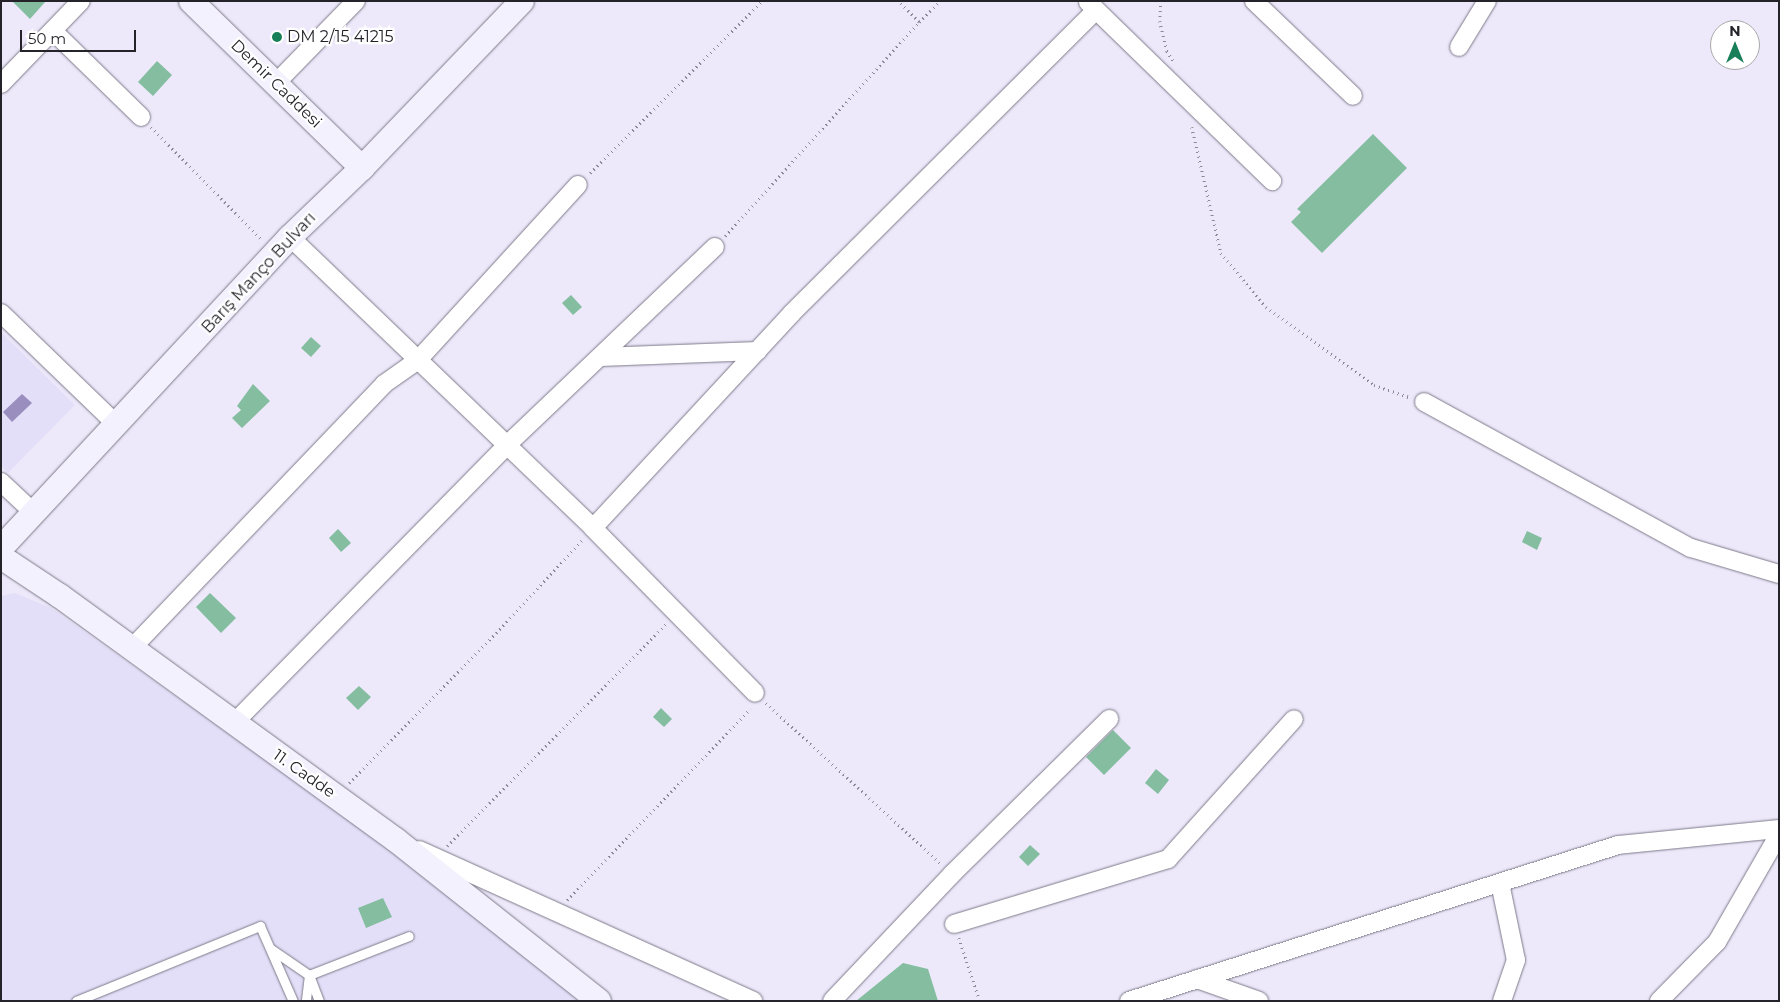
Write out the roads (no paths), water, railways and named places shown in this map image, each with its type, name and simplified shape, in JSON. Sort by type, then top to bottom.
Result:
[{"type":"street","points":[[1,84],[81,1]]},
{"type":"street","name":"Demir Caddesi","points":[[191,1],[362,168]]},
{"type":"street","points":[[276,84],[356,1]]},
{"type":"street","name":"Barış Manço Bulvarı","points":[[1,548],[283,246],[362,168],[522,1]]},
{"type":"street","points":[[1254,1],[1353,96]]},
{"type":"street","points":[[1459,47],[1487,1]]},
{"type":"street","points":[[593,528],[758,350],[1092,6],[1272,181]]},
{"type":"street","points":[[53,31],[141,117]]},
{"type":"street","points":[[132,648],[384,384],[418,360],[578,185]]},
{"type":"street","points":[[283,246],[418,360],[593,528],[758,696]]},
{"type":"street","points":[[233,724],[507,445],[715,247]]},
{"type":"street","points":[[1,313],[117,425]]},
{"type":"street","points":[[600,357],[758,350]]},
{"type":"street","points":[[1424,402],[1691,548],[1779,574]]},
{"type":"street","points":[[1,482],[34,513]]},
{"type":"street","name":"11. Cadde","points":[[1,557],[132,648],[233,724],[396,840],[599,1001]]},
{"type":"street","points":[[954,924],[1168,859],[1294,718]]},
{"type":"street","points":[[832,1001],[952,874],[1109,719]]},
{"type":"street","points":[[1129,1001],[1618,845],[1779,829]]},
{"type":"street","points":[[1660,1001],[1718,942],[1779,834]]},
{"type":"street","points":[[396,840],[753,1001]]},
{"type":"street","points":[[1500,883],[1516,960],[1502,1001]]},
{"type":"street","points":[[1197,979],[1259,1001]]},
{"type":"lane","points":[[76,1001],[260,926],[293,1001]]},
{"type":"lane","points":[[309,975],[409,936]]},
{"type":"lane","points":[[270,949],[309,975],[319,1001]]},
{"type":"lane","points":[[306,1001],[309,975]]},
{"type":"place","name":"DM 2/15 41215","points":[[277,37]]}]
